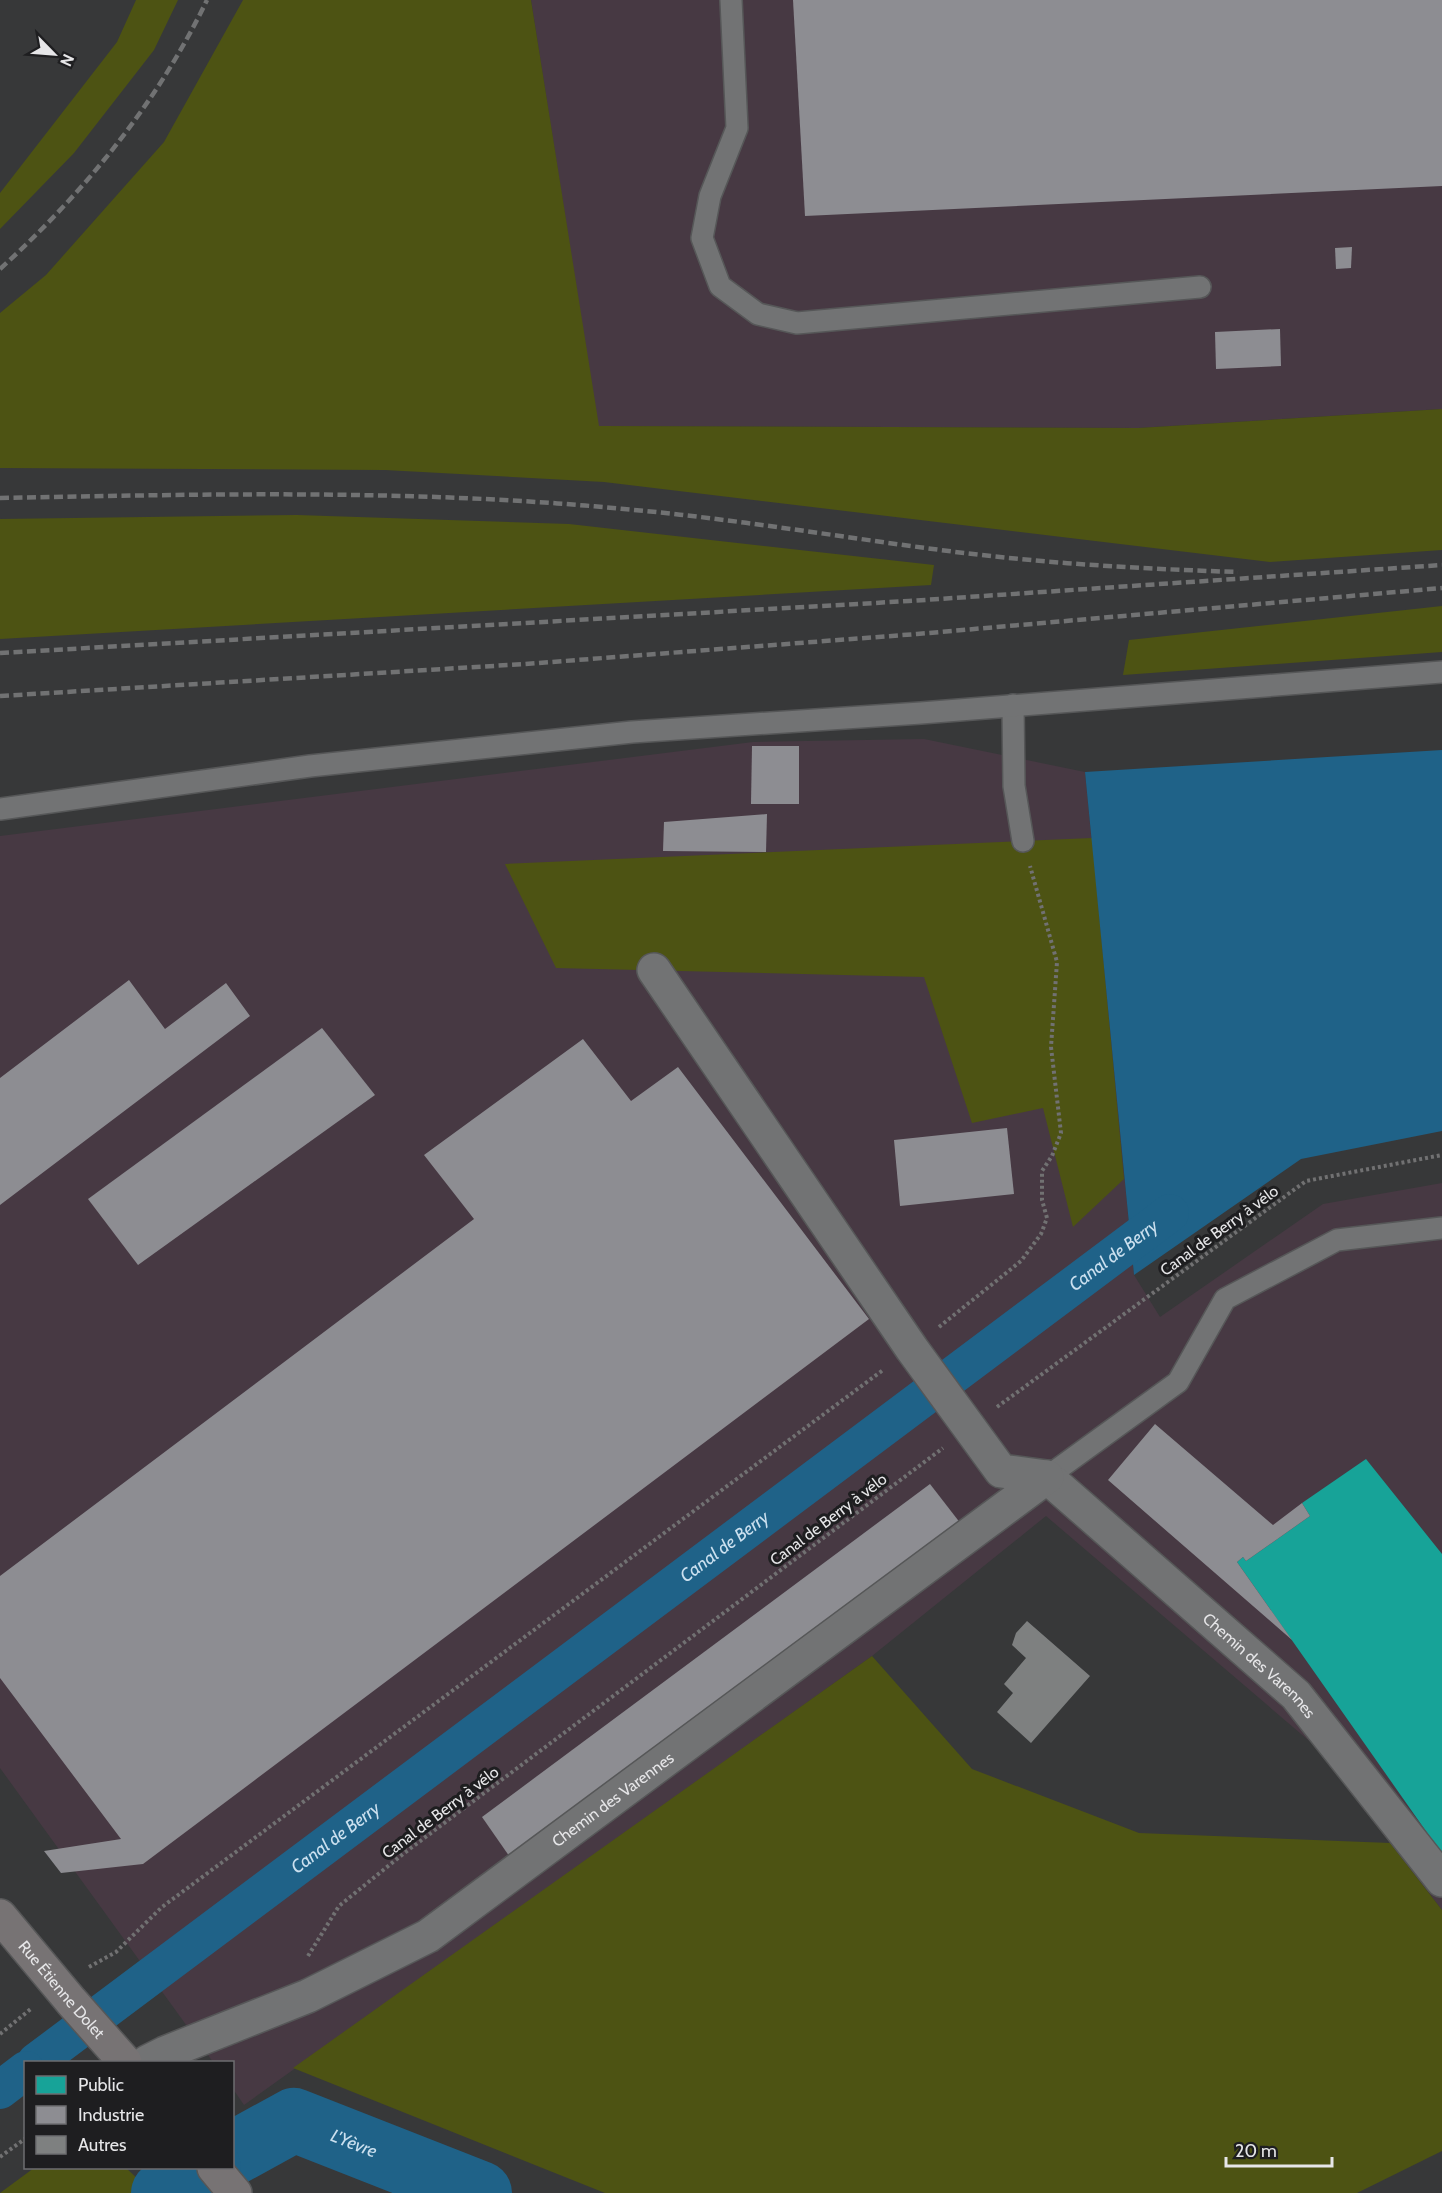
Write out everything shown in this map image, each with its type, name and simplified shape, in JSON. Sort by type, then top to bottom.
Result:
[{"type":"main road","name":"Rue Étienne Dolet","points":[[0,1916],[119,2055]]},
{"type":"main road","points":[[215,2169],[236,2193]]},
{"type":"street","points":[[654,970],[916,1354],[1001,1471],[1047,1477]]},
{"type":"street","name":"Chemin des Varennes","points":[[149,2061],[308,1996],[428,1936],[1047,1477],[1296,1695],[1442,1880]]},
{"type":"lane","points":[[731,0],[737,128],[710,196],[702,238],[720,286],[758,314],[797,323],[1200,287]]},
{"type":"lane","points":[[0,809],[310,766],[632,732],[1442,672]]},
{"type":"lane","points":[[1013,705],[1014,786],[1023,841]]},
{"type":"lane","points":[[1047,1477],[1178,1382],[1225,1299],[1337,1239],[1442,1228]]},
{"type":"path","points":[[65,1993],[116,1952],[162,1907],[916,1354],[1021,1261],[1041,1234],[1047,1218],[1042,1200],[1042,1171],[1052,1156],[1061,1133],[1051,1047],[1057,962],[1023,841]]},
{"type":"path","name":"Canal de Berry à vélo","points":[[308,1996],[302,1970],[306,1958],[339,1906],[403,1854],[965,1420],[1306,1181],[1442,1155]]},
{"type":"path","points":[[0,2157],[24,2139]]},
{"type":"shaded area","points":[[531,0],[1442,0],[1442,409],[1138,428],[598,426]]},
{"type":"shaded area","points":[[924,739],[1085,772],[1134,1275],[1160,1317],[1323,1204],[1442,1183],[1442,1910],[1314,1745],[1046,1516],[872,1656],[244,2105],[234,2090],[234,2061],[212,2061],[0,1768],[0,836],[753,742]]},
{"type":"green space","points":[[136,0],[178,0],[154,50],[74,153],[0,229],[0,193],[117,42]]},
{"type":"green space","points":[[243,0],[531,0],[599,426],[1138,428],[1442,409],[1442,550],[1270,562],[604,482],[385,470],[0,468],[0,313],[46,275],[164,142]]},
{"type":"green space","points":[[297,515],[569,524],[934,565],[931,585],[0,639],[0,519]]},
{"type":"green space","points":[[1442,606],[1442,652],[1123,675],[1129,640]]},
{"type":"green space","points":[[1092,838],[1124,1179],[1073,1227],[1043,1108],[972,1123],[924,977],[556,968],[505,864]]},
{"type":"green space","points":[[872,1656],[972,1769],[1139,1833],[1390,1843],[1442,1910],[1442,2151],[1357,2193],[605,2193],[293,2068]]},
{"type":"green space","points":[[33,2169],[127,2169],[153,2193],[0,2193]]},
{"type":"water","points":[[1442,750],[1442,1131],[1301,1159],[1134,1275],[1085,772]]},
{"type":"building: Public","points":[[1366,1459],[1442,1554],[1442,1854],[1237,1562],[1243,1557],[1246,1561],[1310,1516],[1302,1503]]},
{"type":"building: Industrie","points":[[793,0],[1442,0],[1442,186],[805,216]]},
{"type":"building: Industrie","points":[[1352,247],[1351,268],[1336,269],[1335,248]]},
{"type":"building: Industrie","points":[[1280,329],[1281,366],[1216,369],[1215,332]]},
{"type":"building: Industrie","points":[[752,746],[799,746],[799,804],[751,804]]},
{"type":"building: Industrie","points":[[767,814],[766,852],[663,851],[664,822]]},
{"type":"building: Industrie","points":[[129,980],[165,1029],[226,983],[250,1016],[0,1205],[0,1078]]},
{"type":"building: Industrie","points":[[322,1028],[375,1095],[138,1265],[88,1199]]},
{"type":"building: Industrie","points":[[583,1039],[631,1101],[678,1067],[869,1319],[143,1864],[61,1873],[44,1851],[121,1839],[0,1678],[0,1576],[474,1219],[424,1155]]},
{"type":"building: Industrie","points":[[1007,1128],[1014,1194],[900,1206],[894,1140]]},
{"type":"building: Industrie","points":[[1155,1424],[1273,1525],[1302,1503],[1310,1516],[1246,1561],[1243,1557],[1237,1562],[1292,1640],[1108,1480]]},
{"type":"building: Industrie","points":[[930,1484],[961,1524],[512,1860],[482,1817]]},
{"type":"building: Autres","points":[[1027,1621],[1090,1676],[1031,1743],[997,1712],[1013,1693],[1004,1684],[1026,1658],[1012,1645],[1016,1633]]},
{"type":"waterway","name":"Canal de Berry","points":[[37,2061],[1170,1213]]},
{"type":"waterway","name":"Canal de Berry","points":[[0,2090],[24,2072]]},
{"type":"waterway","name":"L'Yèvre","points":[[234,2153],[294,2120],[480,2193]]},
{"type":"waterway","name":"L'Yèvre","points":[[163,2193],[207,2169]]},
{"type":"railway","points":[[0,269],[61,209],[117,144],[166,74],[207,0]]},
{"type":"railway","points":[[0,498],[312,494],[468,498],[624,509],[709,518],[998,557],[1101,566],[1238,572]]},
{"type":"railway","points":[[0,653],[909,601],[1442,565]]},
{"type":"railway","points":[[0,696],[525,664],[917,634],[1442,588]]}]
